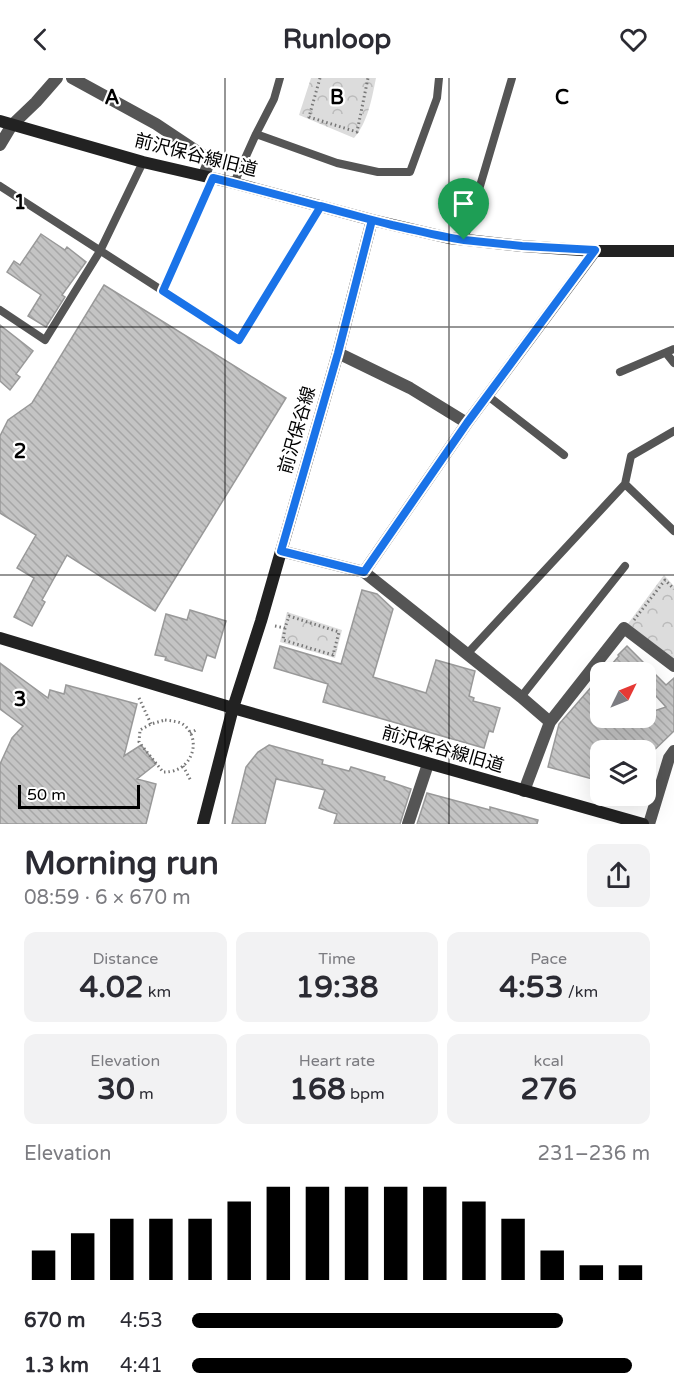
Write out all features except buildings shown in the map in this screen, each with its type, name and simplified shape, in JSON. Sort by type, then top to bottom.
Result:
[{"type":"main road","name":"前沢保谷線旧道","points":[[6,123],[143,162],[234,183],[372,220]]},
{"type":"main road","points":[[372,220],[450,238],[522,246],[674,251]]},
{"type":"main road","name":"前沢保谷線","points":[[203,824],[233,708],[261,621],[338,353],[372,220]]},
{"type":"main road","points":[[0,638],[233,708]]},
{"type":"main road","name":"前沢保谷線旧道","points":[[233,708],[524,791],[610,820],[643,824]]},
{"type":"street","points":[[0,145],[6,123],[36,102],[57,78]]},
{"type":"street","points":[[72,78],[156,124],[210,160],[208,177]]},
{"type":"street","points":[[364,572],[467,423],[595,250]]},
{"type":"street","points":[[338,353],[410,388],[467,423]]},
{"type":"street","points":[[281,551],[364,572],[468,654],[549,722]]},
{"type":"street","points":[[524,791],[549,722],[624,628],[674,666]]},
{"type":"street","points":[[650,824],[669,758],[674,751]]},
{"type":"street","points":[[408,824],[428,764]]},
{"type":"lane","points":[[234,183],[274,99],[280,78]]},
{"type":"lane","points":[[256,134],[337,163],[378,172],[410,172],[437,98],[439,78]]},
{"type":"lane","points":[[464,240],[512,78]]},
{"type":"lane","points":[[0,310],[45,340],[100,251],[143,162]]},
{"type":"lane","points":[[163,291],[208,177]]},
{"type":"lane","points":[[0,186],[239,340],[321,206]]},
{"type":"lane","points":[[620,372],[674,349]]},
{"type":"lane","points":[[666,353],[674,363]]},
{"type":"lane","points":[[488,396],[564,454]]},
{"type":"lane","points":[[468,654],[625,484],[631,456],[674,431]]},
{"type":"lane","points":[[625,484],[674,531]]},
{"type":"lane","points":[[521,697],[625,566]]},
{"type":"path","points":[[320,78],[309,117],[357,132],[368,78]]},
{"type":"path","points":[[630,625],[664,580],[674,589]]},
{"type":"path","points":[[289,616],[339,632],[333,655],[283,640],[285,628],[289,616]]},
{"type":"path","points":[[275,626],[285,628]]},
{"type":"path","points":[[139,698],[151,724]]},
{"type":"path","points":[[165,720],[178,722],[185,726],[195,745],[190,759],[183,766],[173,771],[163,772],[139,742],[140,730],[151,724],[165,720]]},
{"type":"path","points":[[190,733],[198,729]]},
{"type":"path","points":[[183,766],[191,781]]},
{"type":"green space","points":[[311,78],[376,78],[366,117],[354,138],[299,115]]},
{"type":"green space","points":[[664,575],[674,586],[674,661],[627,625]]},
{"type":"green space","points":[[287,612],[342,630],[335,658],[280,642]]},
{"type":"route","points":[[464,240],[372,220],[281,195],[213,178],[163,291],[239,340],[321,206],[372,220],[338,353],[281,551],[364,572],[467,423],[595,250],[464,240]]}]
